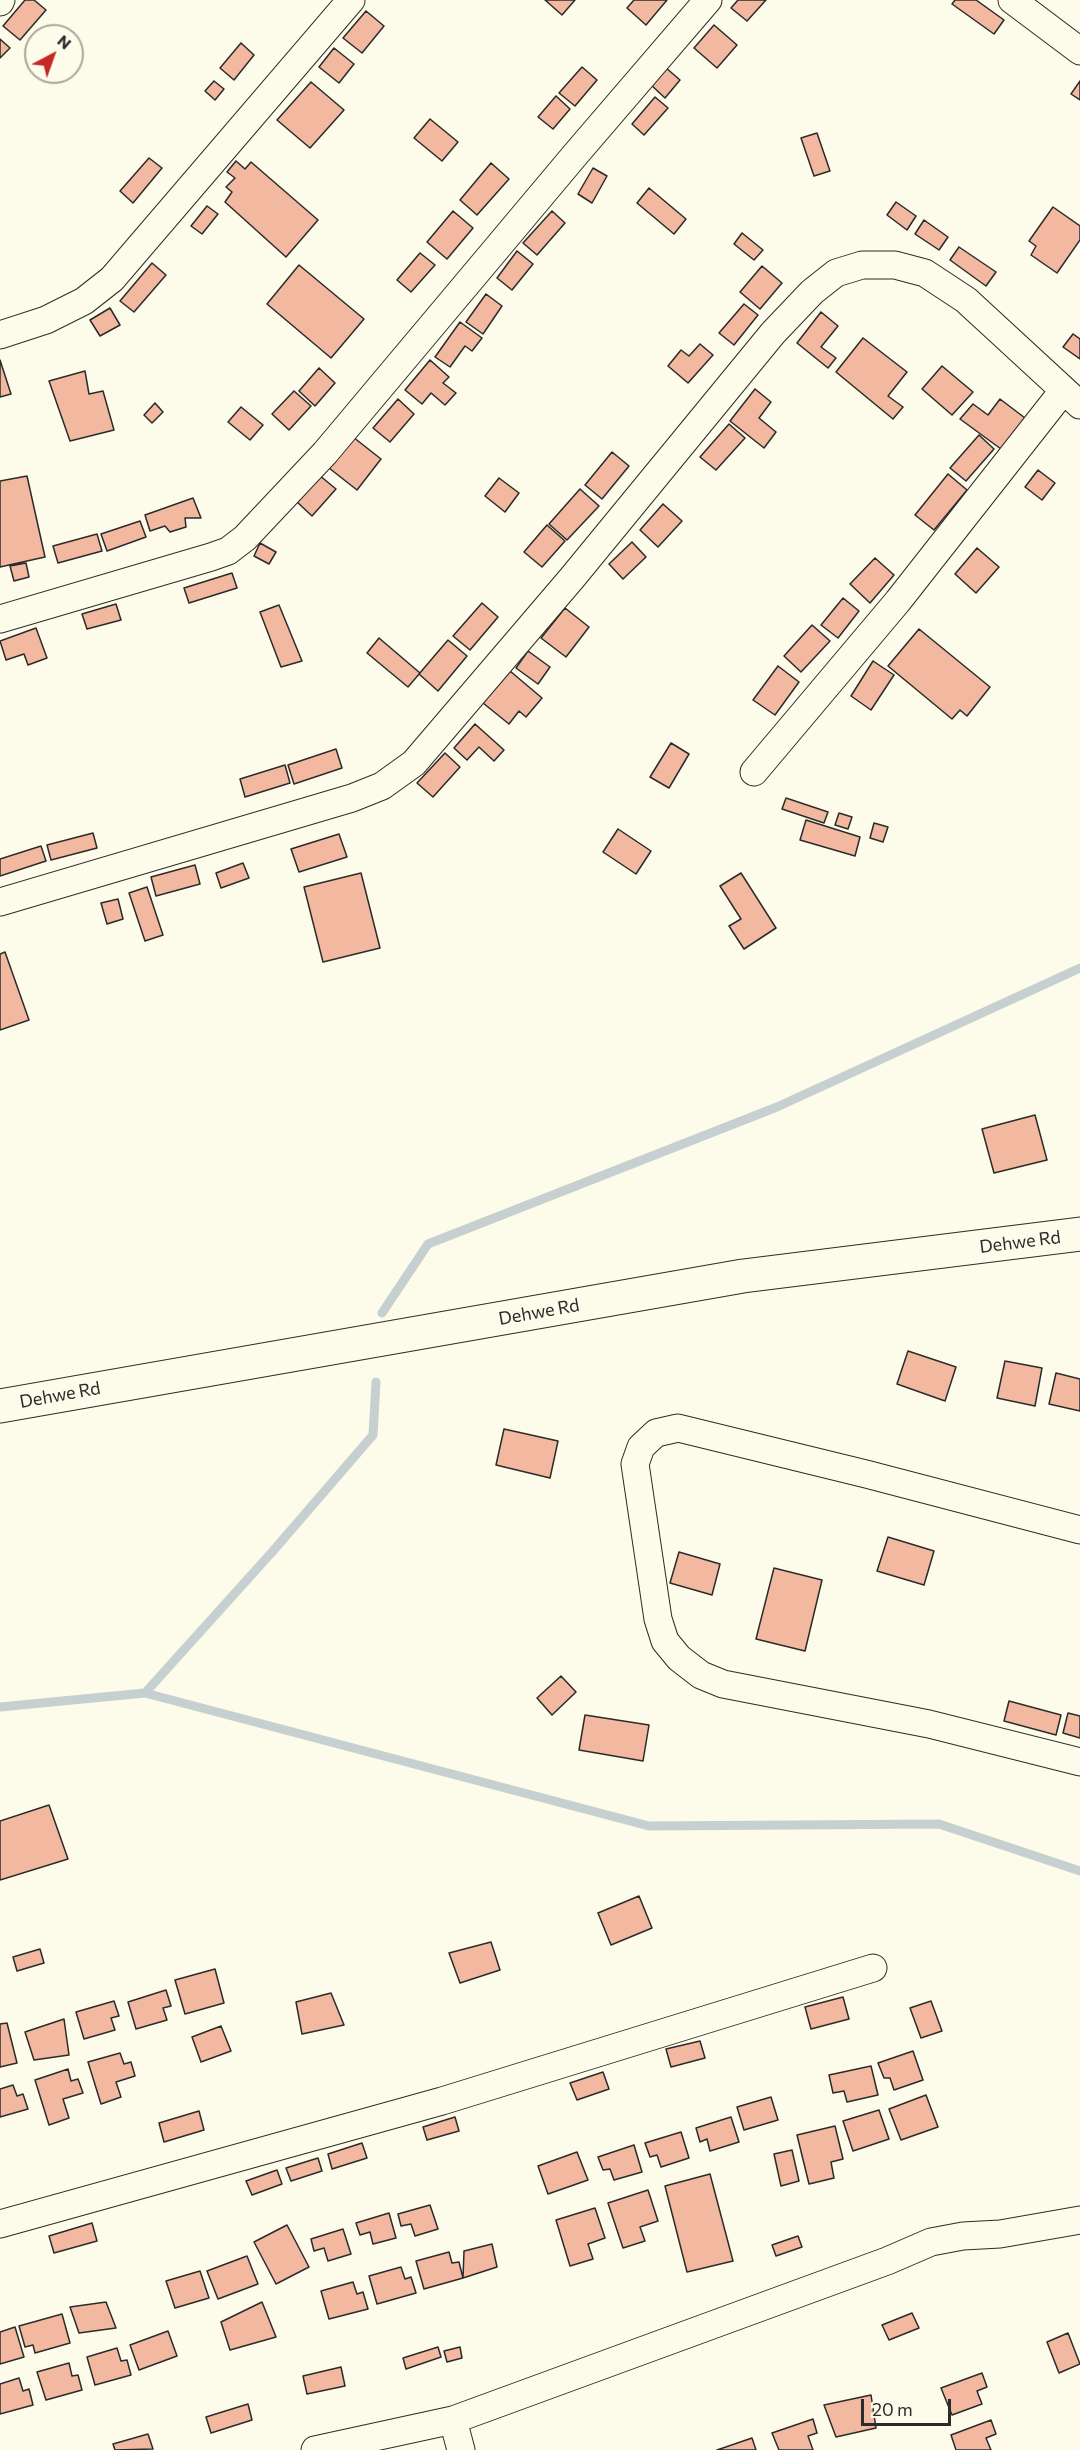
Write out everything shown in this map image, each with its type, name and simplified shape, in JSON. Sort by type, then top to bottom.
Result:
[{"type":"street","points":[[0,334],[46,320],[84,301],[112,279],[351,0]]},
{"type":"street","points":[[0,619],[211,557],[228,551],[245,538],[325,453],[708,0]]},
{"type":"street","points":[[1012,0],[1080,51]]},
{"type":"street","points":[[0,902],[352,798],[382,786],[414,763],[572,578],[773,333],[812,292],[836,273],[862,265],[895,265],[925,273],[966,300],[1072,398],[754,772]]},
{"type":"street","name":"Dehwe Rd","points":[[0,1406],[743,1276],[1080,1234]]},
{"type":"street","points":[[1080,1530],[821,1462],[678,1428],[656,1433],[641,1447],[635,1464],[658,1619],[665,1641],[680,1658],[701,1675],[723,1684],[929,1724],[1080,1762]]},
{"type":"street","points":[[0,2224],[442,2100],[873,1968]]},
{"type":"street","points":[[315,2450],[453,2420],[887,2261],[931,2242],[963,2236],[1000,2234],[1080,2220]]},
{"type":"street","points":[[453,2420],[461,2450]]},
{"type":"building","points":[[25,0],[34,0],[46,10],[34,24],[24,24],[24,35],[20,40],[3,26]]},
{"type":"building","points":[[545,0],[575,0],[562,15]]},
{"type":"building","points":[[634,0],[667,0],[646,25],[627,8]]},
{"type":"building","points":[[738,0],[766,0],[747,21],[731,8]]},
{"type":"building","points":[[955,0],[976,0],[1004,20],[994,34],[952,4]]},
{"type":"building","points":[[366,11],[384,26],[362,53],[343,38]]},
{"type":"building","points":[[714,25],[737,45],[717,68],[694,48]]},
{"type":"building","points":[[0,39],[10,48],[0,58]]},
{"type":"building","points":[[241,43],[254,55],[234,80],[220,68]]},
{"type":"building","points":[[334,48],[354,64],[339,83],[319,67]]},
{"type":"building","points":[[582,67],[597,80],[575,106],[559,93]]},
{"type":"building","points":[[665,67],[680,80],[665,98],[650,84]]},
{"type":"building","points":[[214,81],[224,89],[215,100],[205,91]]},
{"type":"building","points":[[1080,81],[1080,100],[1071,94]]},
{"type":"building","points":[[311,82],[344,110],[310,148],[277,120]]},
{"type":"building","points":[[556,96],[570,109],[553,129],[538,117]]},
{"type":"building","points":[[655,97],[668,108],[644,135],[632,124]]},
{"type":"building","points":[[430,119],[458,142],[442,161],[414,138]]},
{"type":"building","points":[[817,133],[830,171],[814,176],[801,138]]},
{"type":"building","points":[[149,158],[162,168],[133,203],[120,191]]},
{"type":"building","points":[[236,161],[245,169],[251,162],[318,220],[286,257],[225,202],[232,192],[226,187],[235,178],[227,172]]},
{"type":"building","points":[[491,163],[509,179],[477,215],[460,200]]},
{"type":"building","points":[[593,168],[607,176],[592,203],[578,194]]},
{"type":"building","points":[[649,188],[686,219],[674,234],[637,203]]},
{"type":"building","points":[[896,202],[916,216],[907,230],[887,215]]},
{"type":"building","points":[[207,206],[218,214],[202,234],[191,226]]},
{"type":"building","points":[[1053,207],[1080,226],[1080,240],[1057,273],[1031,255],[1036,246],[1029,241]]},
{"type":"building","points":[[453,211],[473,228],[447,259],[427,242]]},
{"type":"building","points":[[552,211],[565,223],[537,255],[523,243]]},
{"type":"building","points":[[924,220],[948,237],[939,250],[915,234]]},
{"type":"building","points":[[742,233],[763,250],[754,260],[734,244]]},
{"type":"building","points":[[959,247],[996,272],[986,286],[950,260]]},
{"type":"building","points":[[517,251],[533,264],[512,290],[497,278]]},
{"type":"building","points":[[420,253],[435,265],[411,292],[397,280]]},
{"type":"building","points":[[152,263],[166,275],[134,312],[120,301]]},
{"type":"building","points":[[299,265],[364,319],[331,358],[267,304]]},
{"type":"building","points":[[762,266],[782,283],[760,309],[740,292]]},
{"type":"building","points":[[486,294],[502,306],[483,334],[466,322]]},
{"type":"building","points":[[744,304],[758,315],[734,345],[719,333]]},
{"type":"building","points":[[110,308],[120,325],[100,336],[90,320]]},
{"type":"building","points":[[821,312],[838,326],[821,347],[836,358],[828,368],[797,343]]},
{"type":"building","points":[[460,322],[482,338],[472,351],[465,346],[450,367],[435,357]]},
{"type":"building","points":[[1073,334],[1080,339],[1080,359],[1063,347]]},
{"type":"building","points":[[863,338],[907,372],[888,396],[903,407],[893,419],[836,372]]},
{"type":"building","points":[[700,344],[713,355],[688,383],[668,366],[681,350],[689,356]]},
{"type":"building","points":[[0,360],[11,394],[0,397]]},
{"type":"building","points":[[430,360],[449,377],[443,383],[456,393],[445,405],[431,393],[422,404],[405,390]]},
{"type":"building","points":[[942,366],[973,392],[952,415],[922,389]]},
{"type":"building","points":[[319,368],[335,383],[315,406],[299,391]]},
{"type":"building","points":[[85,371],[89,394],[103,391],[114,430],[70,441],[49,381]]},
{"type":"building","points":[[755,389],[771,402],[759,418],[776,432],[764,448],[730,421]]},
{"type":"building","points":[[294,391],[311,406],[289,430],[272,414]]},
{"type":"building","points":[[398,399],[414,414],[390,442],[373,428]]},
{"type":"building","points":[[1000,399],[1025,418],[1001,449],[960,419],[973,404],[988,415]]},
{"type":"building","points":[[155,403],[163,412],[152,423],[144,415]]},
{"type":"building","points":[[241,407],[263,425],[250,440],[228,422]]},
{"type":"building","points":[[729,424],[745,438],[716,470],[700,457]]},
{"type":"building","points":[[979,435],[994,449],[966,481],[950,468]]},
{"type":"building","points":[[353,437],[381,459],[357,490],[329,468]]},
{"type":"building","points":[[612,452],[629,466],[602,499],[585,485]]},
{"type":"building","points":[[1038,470],[1055,483],[1042,500],[1025,487]]},
{"type":"building","points":[[948,474],[967,490],[934,530],[915,515]]},
{"type":"building","points":[[319,475],[336,489],[312,516],[296,501]]},
{"type":"building","points":[[27,476],[45,557],[0,567],[0,481]]},
{"type":"building","points":[[499,478],[519,493],[505,512],[485,496]]},
{"type":"building","points":[[580,489],[599,506],[567,540],[549,524]]},
{"type":"building","points":[[193,498],[201,518],[185,518],[186,527],[170,532],[165,526],[150,531],[145,515]]},
{"type":"building","points":[[663,504],[682,521],[658,547],[640,530]]},
{"type":"building","points":[[140,521],[146,537],[107,551],[101,534]]},
{"type":"building","points":[[547,525],[565,541],[542,567],[524,552]]},
{"type":"building","points":[[97,534],[102,551],[58,563],[53,546]]},
{"type":"building","points":[[632,542],[646,557],[623,579],[609,564]]},
{"type":"building","points":[[260,543],[276,552],[269,564],[254,556]]},
{"type":"building","points":[[977,548],[999,567],[976,593],[955,574]]},
{"type":"building","points":[[875,558],[894,575],[870,603],[850,584]]},
{"type":"building","points":[[26,563],[29,577],[14,581],[10,566]]},
{"type":"building","points":[[232,573],[237,588],[189,603],[184,588]]},
{"type":"building","points":[[843,598],[859,611],[838,638],[821,625]]},
{"type":"building","points":[[482,603],[498,617],[470,650],[453,636]]},
{"type":"building","points":[[116,604],[121,620],[87,629],[82,614]]},
{"type":"building","points":[[279,605],[302,661],[281,667],[260,612]]},
{"type":"building","points":[[565,608],[589,627],[566,657],[541,638]]},
{"type":"building","points":[[812,625],[830,641],[801,672],[784,656]]},
{"type":"building","points":[[36,628],[47,658],[28,665],[24,654],[6,660],[0,641]]},
{"type":"building","points":[[919,629],[990,687],[967,716],[960,710],[952,719],[888,666]]},
{"type":"building","points":[[379,638],[420,673],[408,687],[367,653]]},
{"type":"building","points":[[448,640],[467,656],[438,691],[419,674]]},
{"type":"building","points":[[528,651],[550,667],[538,684],[516,668]]},
{"type":"building","points":[[873,661],[894,675],[871,710],[851,696]]},
{"type":"building","points":[[778,666],[799,682],[775,715],[753,700]]},
{"type":"building","points":[[510,671],[542,698],[526,717],[519,711],[509,724],[483,703]]},
{"type":"building","points":[[475,724],[504,750],[494,761],[479,747],[467,760],[454,748]]},
{"type":"building","points":[[671,743],[689,754],[669,788],[650,777]]},
{"type":"building","points":[[336,749],[342,768],[294,784],[288,765]]},
{"type":"building","points":[[445,753],[460,767],[433,797],[417,783]]},
{"type":"building","points":[[285,765],[290,783],[245,797],[240,779]]},
{"type":"building","points":[[786,798],[828,812],[824,823],[782,809]]},
{"type":"building","points":[[839,813],[852,817],[848,829],[835,825]]},
{"type":"building","points":[[806,820],[860,837],[855,856],[800,840]]},
{"type":"building","points":[[874,823],[888,827],[883,842],[870,838]]},
{"type":"building","points":[[618,829],[651,851],[636,874],[603,852]]},
{"type":"building","points":[[93,833],[97,848],[51,860],[47,845]]},
{"type":"building","points":[[339,834],[347,857],[299,872],[291,849]]},
{"type":"building","points":[[41,846],[46,861],[0,876],[0,859]]},
{"type":"building","points":[[243,863],[249,878],[221,888],[216,873]]},
{"type":"building","points":[[195,865],[200,884],[156,896],[151,877]]},
{"type":"building","points":[[361,873],[380,948],[323,962],[304,887]]},
{"type":"building","points":[[741,873],[776,928],[744,949],[729,926],[741,919],[720,886]]},
{"type":"building","points":[[147,887],[163,935],[145,941],[129,893]]},
{"type":"building","points":[[118,899],[123,919],[107,924],[101,903]]},
{"type":"building","points":[[5,952],[29,1020],[0,1030],[0,954]]},
{"type":"building","points":[[1035,1115],[1047,1160],[994,1173],[982,1129]]},
{"type":"building","points":[[908,1351],[956,1367],[945,1401],[897,1384]]},
{"type":"building","points":[[1005,1361],[1042,1368],[1035,1406],[997,1398]]},
{"type":"building","points":[[1056,1373],[1080,1379],[1080,1411],[1049,1404]]},
{"type":"building","points":[[504,1429],[558,1441],[550,1478],[496,1465]]},
{"type":"building","points":[[888,1537],[934,1551],[924,1585],[877,1571]]},
{"type":"building","points":[[679,1552],[720,1564],[712,1595],[670,1583]]},
{"type":"building","points":[[774,1568],[822,1580],[805,1651],[756,1639]]},
{"type":"building","points":[[561,1676],[576,1692],[552,1715],[537,1698]]},
{"type":"building","points":[[1009,1701],[1061,1715],[1056,1735],[1004,1721]]},
{"type":"building","points":[[1068,1713],[1080,1716],[1080,1738],[1063,1733]]},
{"type":"building","points":[[585,1715],[649,1725],[643,1761],[579,1750]]},
{"type":"building","points":[[49,1805],[68,1859],[0,1880],[0,1821]]},
{"type":"building","points":[[639,1896],[652,1928],[611,1945],[598,1913]]},
{"type":"building","points":[[491,1942],[500,1970],[460,1983],[449,1953]]},
{"type":"building","points":[[40,1949],[44,1963],[17,1971],[13,1957]]},
{"type":"building","points":[[215,1969],[224,2003],[185,2014],[175,1980]]},
{"type":"building","points":[[166,1990],[171,2006],[163,2008],[167,2020],[136,2029],[128,2002]]},
{"type":"building","points":[[331,1993],[344,2025],[302,2034],[296,2002]]},
{"type":"building","points":[[843,1997],[849,2019],[811,2029],[805,2007]]},
{"type":"building","points":[[114,2001],[119,2016],[111,2018],[115,2030],[84,2039],[76,2012]]},
{"type":"building","points":[[931,2001],[942,2031],[921,2038],[910,2008]]},
{"type":"building","points":[[64,2019],[69,2055],[34,2060],[25,2032]]},
{"type":"building","points":[[7,2023],[17,2063],[0,2067],[0,2024]]},
{"type":"building","points":[[221,2026],[231,2051],[201,2062],[192,2037]]},
{"type":"building","points":[[700,2041],[705,2058],[671,2067],[666,2049]]},
{"type":"building","points":[[913,2051],[923,2080],[894,2090],[890,2078],[884,2078],[878,2063]]},
{"type":"building","points":[[120,2053],[124,2064],[131,2062],[135,2076],[116,2082],[121,2097],[101,2104],[88,2062]]},
{"type":"building","points":[[871,2066],[878,2095],[847,2102],[844,2091],[833,2093],[829,2075]]},
{"type":"building","points":[[68,2069],[71,2081],[78,2079],[83,2093],[63,2099],[69,2118],[49,2125],[35,2080]]},
{"type":"building","points":[[603,2072],[609,2089],[577,2100],[570,2083]]},
{"type":"building","points":[[13,2085],[17,2096],[23,2094],[28,2109],[0,2117],[0,2089]]},
{"type":"building","points":[[926,2095],[938,2127],[901,2140],[889,2109]]},
{"type":"building","points":[[771,2097],[778,2120],[744,2130],[737,2107]]},
{"type":"building","points":[[879,2110],[889,2139],[853,2151],[843,2121]]},
{"type":"building","points":[[199,2111],[204,2130],[164,2142],[159,2123]]},
{"type":"building","points":[[455,2117],[459,2131],[427,2140],[423,2127]]},
{"type":"building","points":[[731,2117],[739,2142],[710,2151],[707,2139],[700,2142],[696,2128]]},
{"type":"building","points":[[835,2126],[843,2159],[831,2162],[834,2178],[809,2184],[797,2135]]},
{"type":"building","points":[[681,2132],[689,2158],[661,2167],[657,2155],[650,2157],[645,2143]]},
{"type":"building","points":[[362,2143],[367,2158],[332,2169],[328,2154]]},
{"type":"building","points":[[634,2145],[642,2172],[614,2180],[610,2169],[603,2170],[598,2157]]},
{"type":"building","points":[[792,2150],[799,2181],[781,2186],[774,2154]]},
{"type":"building","points":[[577,2152],[588,2180],[548,2194],[538,2166]]},
{"type":"building","points":[[318,2158],[322,2171],[291,2181],[286,2168]]},
{"type":"building","points":[[277,2170],[282,2184],[252,2195],[246,2181]]},
{"type":"building","points":[[710,2174],[733,2261],[687,2272],[665,2186]]},
{"type":"building","points":[[648,2190],[658,2221],[640,2227],[645,2241],[623,2248],[608,2203]]},
{"type":"building","points":[[430,2205],[438,2229],[415,2236],[411,2224],[401,2226],[398,2214]]},
{"type":"building","points":[[595,2208],[605,2238],[588,2244],[593,2259],[570,2266],[556,2220]]},
{"type":"building","points":[[389,2213],[396,2238],[373,2244],[370,2232],[360,2235],[356,2223]]},
{"type":"building","points":[[92,2223],[97,2241],[54,2253],[49,2236]]},
{"type":"building","points":[[287,2225],[309,2267],[276,2284],[254,2242]]},
{"type":"building","points":[[343,2229],[351,2254],[328,2261],[324,2248],[314,2251],[311,2239]]},
{"type":"building","points":[[798,2236],[802,2247],[776,2256],[772,2245]]},
{"type":"building","points":[[492,2244],[497,2267],[463,2278],[464,2251]]},
{"type":"building","points":[[449,2252],[452,2263],[459,2262],[463,2278],[424,2289],[416,2261]]},
{"type":"building","points":[[247,2256],[258,2284],[218,2299],[207,2271]]},
{"type":"building","points":[[401,2267],[405,2279],[411,2277],[416,2293],[377,2304],[369,2276]]},
{"type":"building","points":[[200,2271],[209,2298],[175,2308],[166,2281]]},
{"type":"building","points":[[353,2282],[357,2294],[363,2292],[368,2309],[329,2319],[321,2291]]},
{"type":"building","points":[[106,2302],[116,2328],[79,2333],[70,2307]]},
{"type":"building","points":[[262,2302],[276,2337],[230,2350],[221,2322]]},
{"type":"building","points":[[912,2313],[919,2328],[889,2340],[882,2325]]},
{"type":"building","points":[[62,2314],[70,2343],[35,2353],[33,2345],[25,2347],[19,2326]]},
{"type":"building","points":[[15,2327],[24,2357],[0,2364],[0,2332]]},
{"type":"building","points":[[168,2331],[177,2356],[139,2370],[130,2345]]},
{"type":"building","points":[[1068,2333],[1080,2364],[1059,2373],[1047,2342]]},
{"type":"building","points":[[438,2347],[441,2357],[406,2369],[403,2358]]},
{"type":"building","points":[[460,2347],[462,2358],[447,2362],[444,2351]]},
{"type":"building","points":[[117,2348],[121,2361],[127,2360],[131,2375],[95,2385],[87,2357]]},
{"type":"building","points":[[69,2363],[72,2376],[78,2375],[82,2390],[46,2400],[37,2372]]},
{"type":"building","points":[[341,2367],[345,2386],[307,2394],[303,2376]]},
{"type":"building","points":[[982,2373],[987,2387],[977,2391],[982,2404],[952,2415],[941,2388]]},
{"type":"building","points":[[19,2378],[23,2391],[29,2389],[33,2405],[0,2414],[0,2384]]},
{"type":"building","points":[[871,2395],[876,2428],[836,2437],[824,2405]]},
{"type":"building","points":[[248,2404],[252,2420],[211,2433],[206,2417]]},
{"type":"building","points":[[813,2419],[817,2433],[808,2436],[813,2450],[779,2450],[772,2433]]},
{"type":"building","points":[[991,2420],[996,2434],[986,2438],[991,2450],[956,2450],[951,2435]]},
{"type":"building","points":[[148,2434],[153,2449],[115,2450],[113,2444]]},
{"type":"building","points":[[752,2438],[756,2450],[717,2450]]},
{"type":"waterway","points":[[382,1313],[428,1244],[777,1107],[1080,968]]},
{"type":"waterway","points":[[145,1693],[273,1551],[373,1435],[376,1382]]},
{"type":"waterway","points":[[0,1707],[145,1693],[649,1826],[939,1824],[1080,1871]]}]
